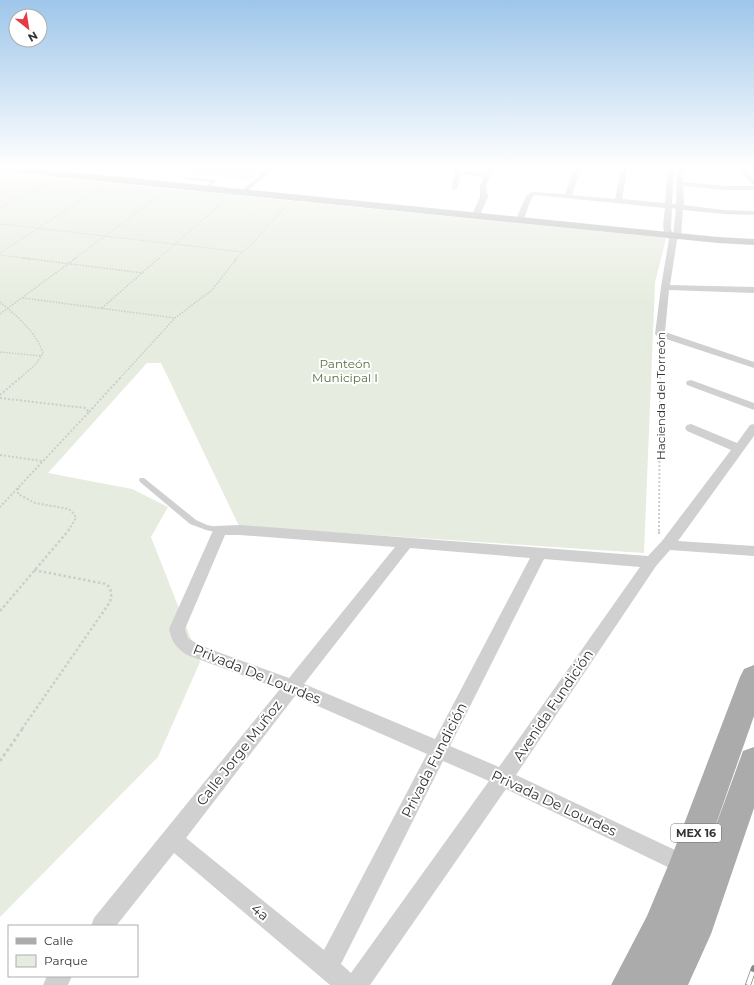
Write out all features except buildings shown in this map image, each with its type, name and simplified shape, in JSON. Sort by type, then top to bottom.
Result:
[{"type":"main road","points":[[467,212],[588,223],[673,234],[754,242]]},
{"type":"main road","points":[[673,234],[754,239]]},
{"type":"main road","name":"MEX 16","points":[[630,985],[659,928],[685,865],[754,677]]},
{"type":"main road","name":"MEX 16","points":[[669,985],[693,934],[754,761]]},
{"type":"street","points":[[521,217],[523,212]]},
{"type":"street","points":[[669,212],[673,234]]},
{"type":"street","points":[[673,234],[679,212]]},
{"type":"street","points":[[739,212],[754,213]]},
{"type":"street","name":"Hacienda del Torreón","points":[[660,334],[673,234]]},
{"type":"street","points":[[665,287],[754,290]]},
{"type":"street","points":[[660,334],[754,365]]},
{"type":"street","points":[[691,383],[754,407]]},
{"type":"street","points":[[691,428],[738,448]]},
{"type":"street","name":"Avenida Fundición","points":[[356,985],[503,778],[659,553],[754,428]]},
{"type":"street","points":[[220,530],[240,530],[540,553],[754,551]]},
{"type":"street","name":"Privada De Lourdes","points":[[220,530],[178,629],[181,642],[193,650],[291,686],[503,778],[685,865]]},
{"type":"street","name":"Calle Jorge Muñoz","points":[[103,925],[406,543]]},
{"type":"street","name":"Privada Fundición","points":[[327,967],[540,553]]},
{"type":"street","name":"4a","points":[[172,839],[347,985]]},
{"type":"street","points":[[54,985],[60,977]]},
{"type":"lane","points":[[142,480],[194,522],[206,527],[220,530]]},
{"type":"path","points":[[0,254],[64,212]]},
{"type":"path","points":[[0,314],[138,212]]},
{"type":"path","points":[[102,308],[211,212]]},
{"type":"path","points":[[0,507],[174,318],[212,290],[232,262],[281,212]]},
{"type":"path","points":[[0,224],[243,252]]},
{"type":"path","points":[[0,254],[143,273]]},
{"type":"path","points":[[21,298],[174,318]]},
{"type":"path","points":[[0,302],[8,308],[25,326],[42,350],[42,356],[36,364],[0,396]]},
{"type":"path","name":"Hacienda del Torreón","points":[[659,553],[660,334]]},
{"type":"path","points":[[0,352],[42,356]]},
{"type":"path","points":[[0,396],[85,408],[89,412]]},
{"type":"path","points":[[0,454],[42,461]]},
{"type":"path","points":[[0,611],[70,529],[77,517],[75,512],[69,509],[31,501],[22,497],[18,494],[18,487]]},
{"type":"path","points":[[0,761],[110,602],[112,595],[110,588],[106,584],[34,570]]},
{"type":"green space","name":"Panteón Municipal I","points":[[0,212],[403,212],[666,238],[655,283],[644,553],[239,526],[161,363],[147,363],[48,473],[132,489],[168,507],[151,537],[200,662],[158,757],[0,917]]},
{"type":"railway","points":[[748,985],[754,968]]}]
